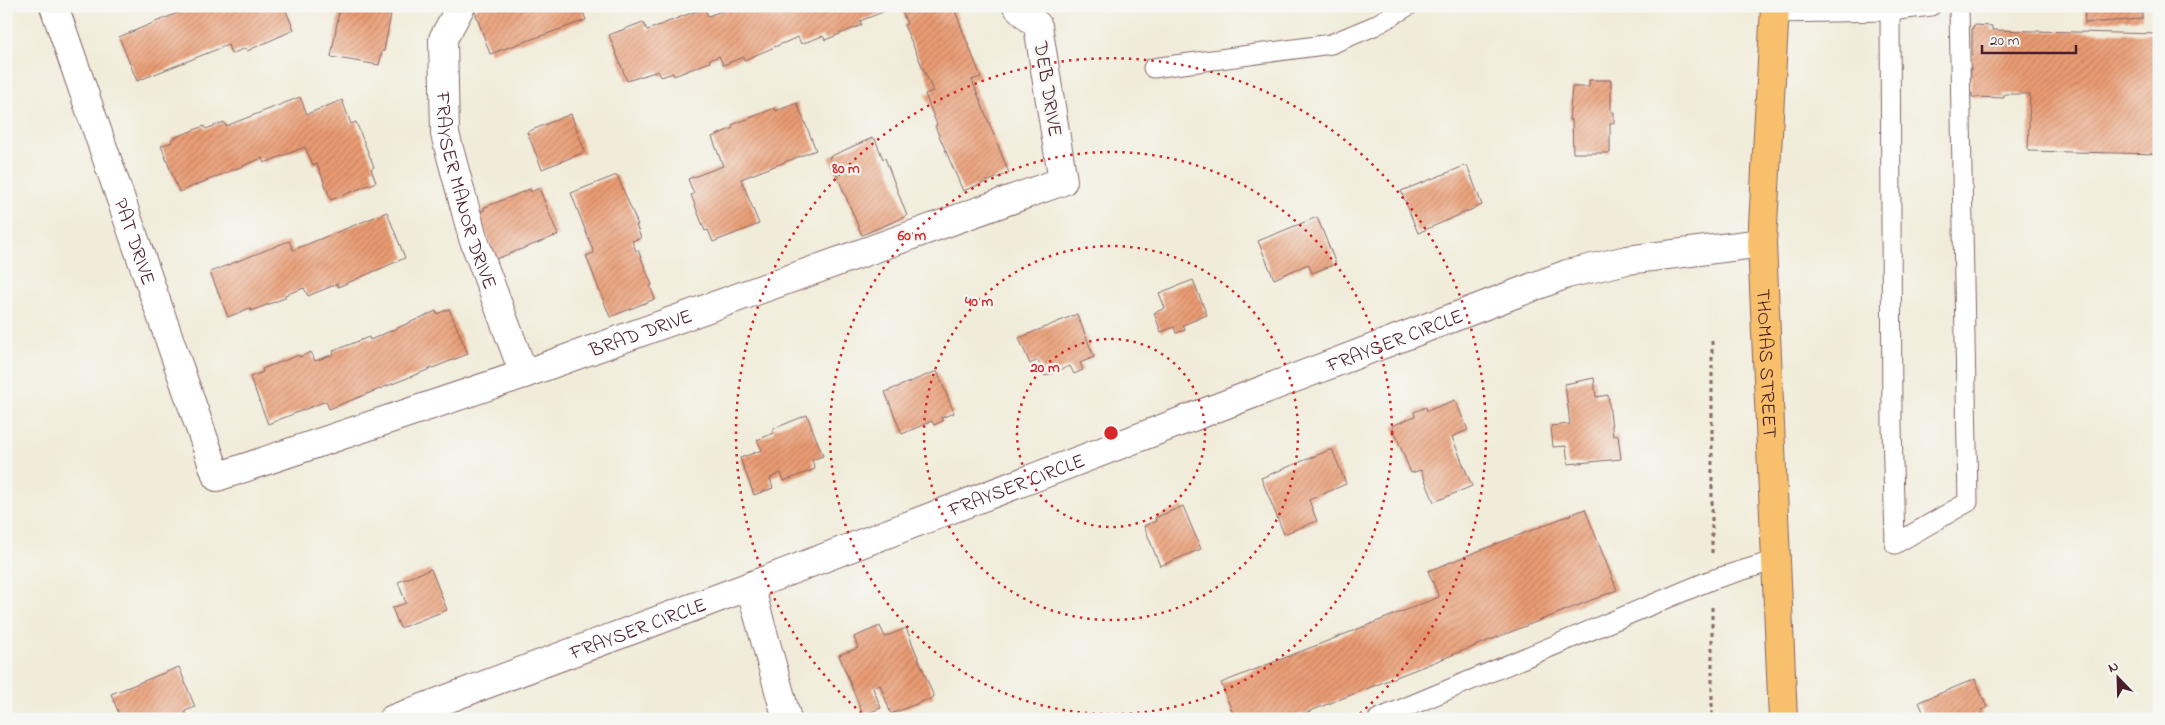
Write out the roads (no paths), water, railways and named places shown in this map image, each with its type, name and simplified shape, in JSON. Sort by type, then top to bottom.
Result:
[{"type":"highway","name":"THOMAS STREET","points":[[1775,10],[1762,243],[1783,719]]},
{"type":"street","name":"PAT DRIVE","points":[[54,6],[217,477]]},
{"type":"street","name":"FRAYSER MANOR DRIVE","points":[[461,6],[443,39],[445,134],[473,238],[524,374]]},
{"type":"street","name":"DEB DRIVE","points":[[1017,6],[1038,26],[1063,181]]},
{"type":"street","name":"BRAD DRIVE","points":[[217,477],[524,374],[1063,181]]},
{"type":"street","name":"FRAYSER CIRCLE","points":[[393,719],[750,586],[1567,274],[1627,260],[1762,243]]},
{"type":"street","points":[[750,586],[787,719]]},
{"type":"lane","points":[[1153,68],[1331,44],[1374,26],[1408,6]]},
{"type":"lane","points":[[1775,10],[1890,9],[1932,6]]},
{"type":"lane","points":[[1890,9],[1892,415],[1895,544],[1968,502],[1958,6]]},
{"type":"lane","points":[[1378,719],[1712,580],[1776,560]]}]
